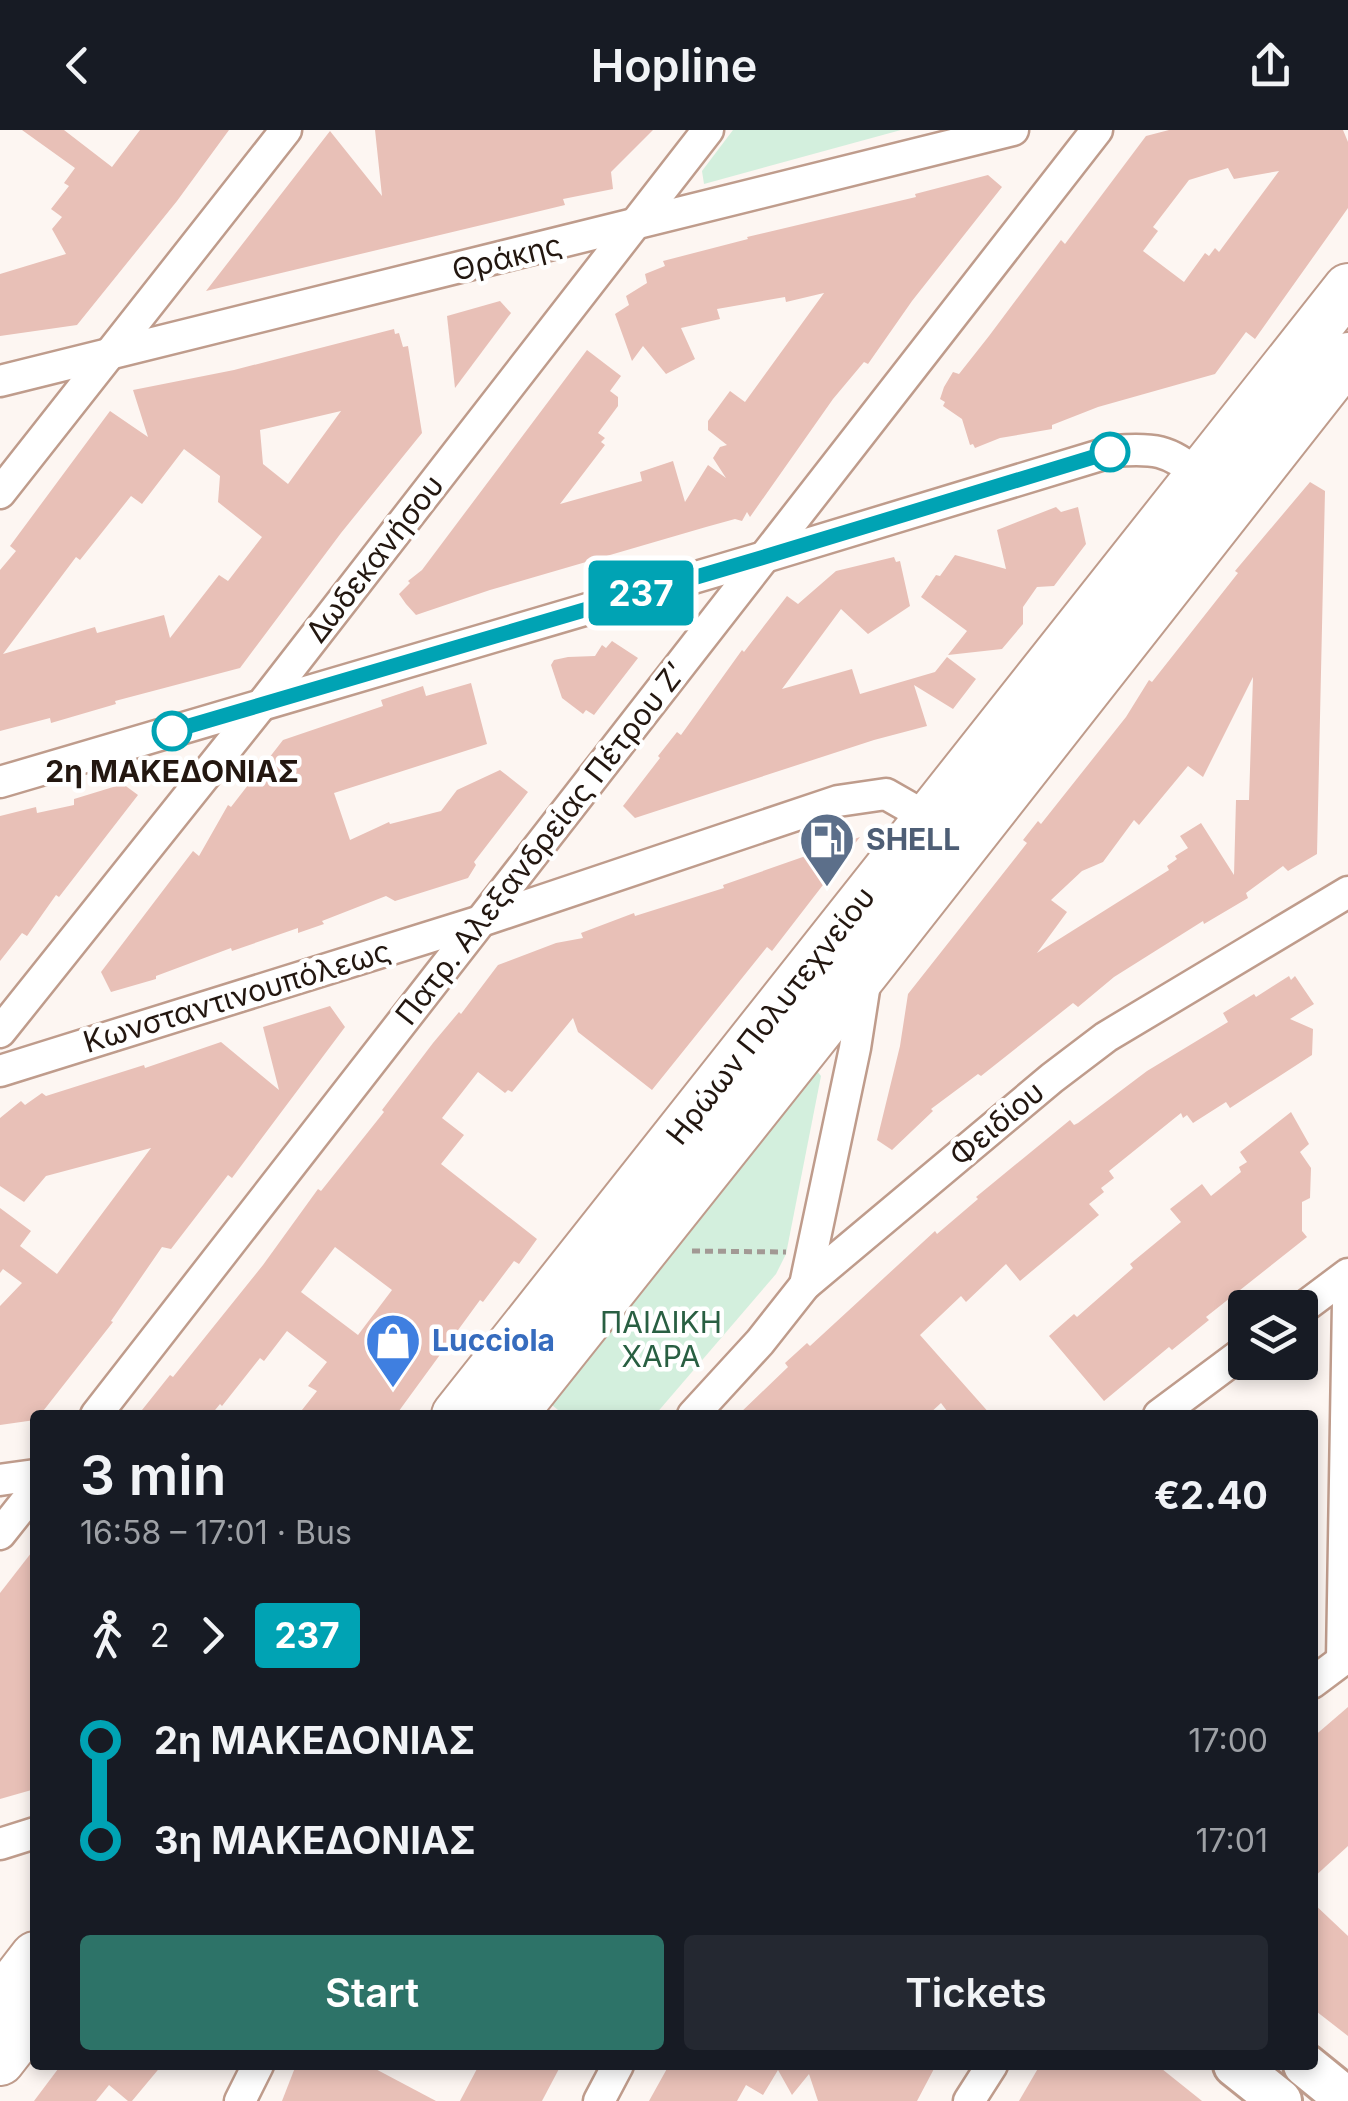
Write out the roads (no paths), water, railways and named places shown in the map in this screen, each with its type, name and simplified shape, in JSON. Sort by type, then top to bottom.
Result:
[{"type":"main road","name":"Ηρώων Πολυτεχνείου","points":[[460,1410],[1348,288]]},
{"type":"main road","name":"Ηρώων Πολυτεχνείου","points":[[517,1410],[1348,357]]},
{"type":"main road","points":[[0,2001],[30,1962]]},
{"type":"main road","points":[[0,2061],[30,2022]]},
{"type":"street","points":[[0,493],[286,130]]},
{"type":"street","name":"Δωδεκανήσου","points":[[0,1032],[263,702],[708,130]]},
{"type":"street","name":"Θράκης","points":[[0,381],[1012,130]]},
{"type":"street","name":"Πατρ. Αλεξανδρείας Πέτρου Ζ’","points":[[100,1410],[1097,130]]},
{"type":"street","points":[[0,782],[1114,450],[1148,448],[1170,454],[1199,476]]},
{"type":"street","name":"Κωνσταντινουπόλεως","points":[[0,1071],[484,920],[838,801],[886,794],[928,818]]},
{"type":"street","name":"Φειδίου","points":[[698,1410],[760,1342],[805,1285],[1052,1078],[1106,1037],[1348,892]]},
{"type":"street","name":"Ηρώων Πολυτεχνείου","points":[[805,1285],[855,1048],[867,970]]},
{"type":"street","points":[[1318,1296],[1348,1274]]},
{"type":"street","points":[[1318,1678],[1345,1658],[1348,1302]]},
{"type":"street","points":[[1166,1410],[1228,1364]]},
{"type":"street","points":[[0,1480],[30,1476]]},
{"type":"street","points":[[0,1534],[30,1496]]},
{"type":"street","points":[[0,1844],[30,1835]]},
{"type":"street","points":[[240,2101],[256,2070]]},
{"type":"street","points":[[599,2101],[615,2070]]},
{"type":"street","points":[[970,2101],[989,2070]]},
{"type":"street","points":[[1242,2070],[1280,2101]]},
{"type":"street","points":[[1311,2070],[1348,2100]]},
{"type":"place","name":"2η ΜΑΚΕΔΟΝΙΑΣ","points":[[172,731]]},
{"type":"place","name":"SHELL","points":[[827,889]]},
{"type":"place","name":"Lucciola","points":[[393,1390]]},
{"type":"park label","name":"ΠΑΙΔΙΚΗ ΧΑΡΑ","points":[[661,1340]]}]
